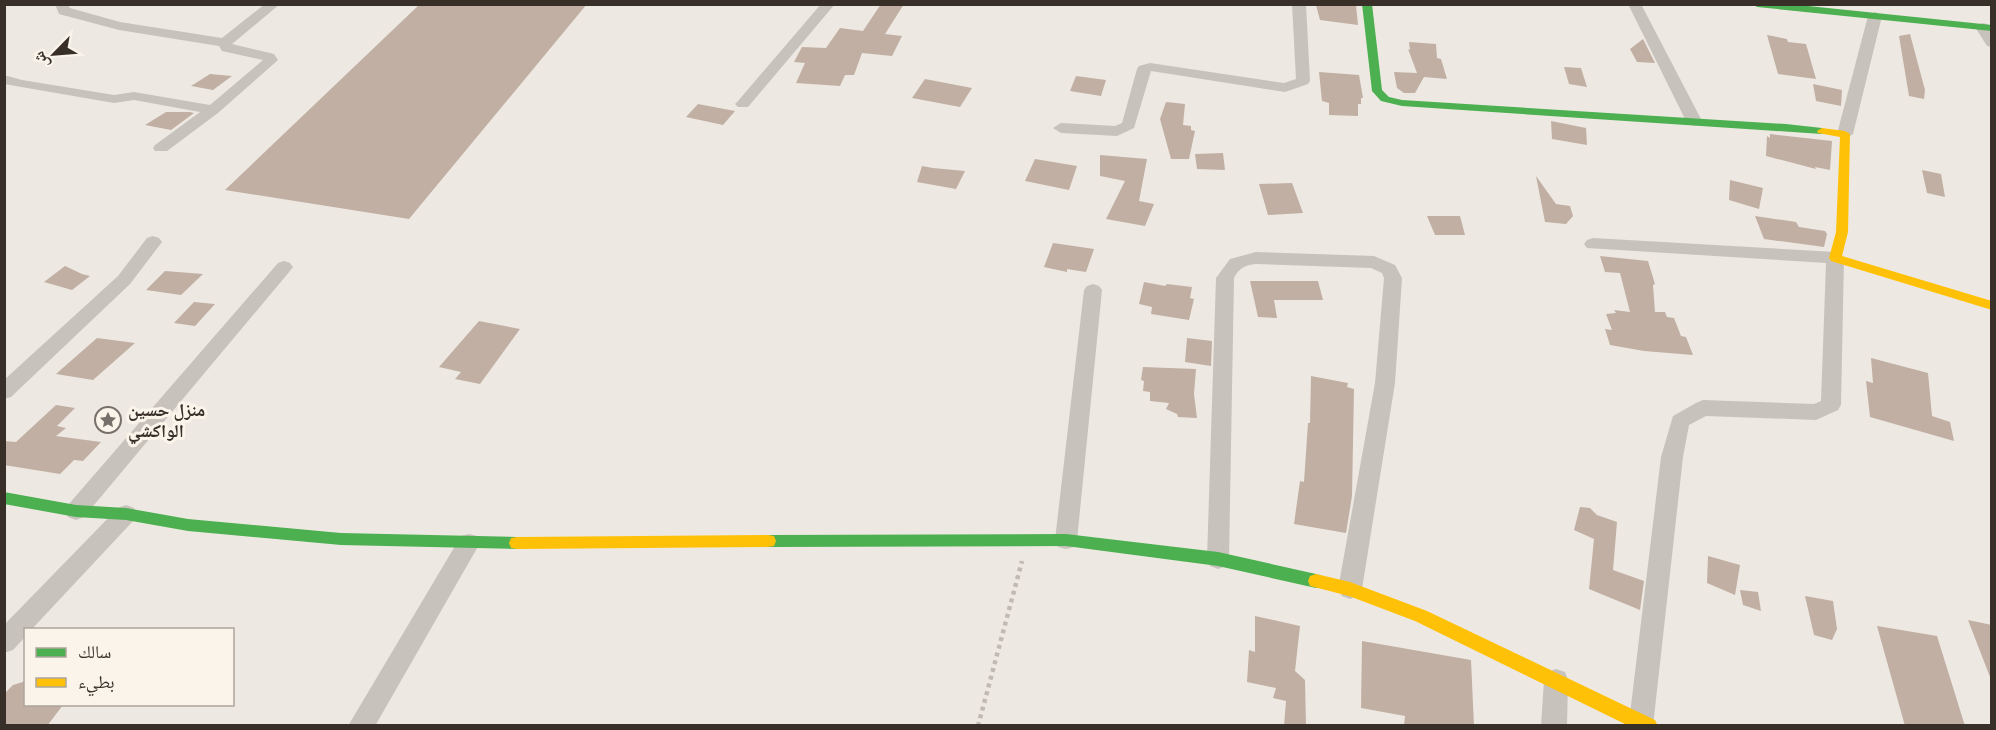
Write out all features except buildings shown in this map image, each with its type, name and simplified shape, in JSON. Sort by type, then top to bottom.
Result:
[{"type":"street","points":[[61,4],[64,10],[119,26],[225,43]]},
{"type":"street","points":[[225,43],[234,33],[274,4]]},
{"type":"street","points":[[743,104],[829,4]]},
{"type":"street","points":[[1061,128],[1117,131],[1129,125],[1144,69],[1150,67],[1285,88],[1299,84],[1303,81],[1299,4]]},
{"type":"street","points":[[1367,4],[1377,91],[1385,99],[1402,103],[1786,127],[1845,134]]},
{"type":"street","points":[[1634,4],[1695,121]]},
{"type":"street","points":[[1757,4],[1847,9],[1875,16],[1987,28],[1992,43]]},
{"type":"street","points":[[4,498],[76,511],[126,514],[253,533],[469,543],[832,543],[1066,540],[1218,559],[1350,589],[1421,616],[1645,724],[1672,457],[1680,421],[1702,408],[1816,412],[1831,405],[1835,258],[1842,232],[1845,134],[1875,16]]},
{"type":"street","points":[[161,148],[213,110],[271,60],[269,57],[227,48],[225,43]]},
{"type":"street","points":[[4,79],[20,84],[114,99],[134,96],[213,110]]},
{"type":"street","points":[[4,392],[124,280],[153,242]]},
{"type":"street","points":[[1593,244],[1835,258],[1992,306]]},
{"type":"street","points":[[1218,559],[1225,278],[1230,266],[1238,261],[1256,258],[1374,262],[1389,269],[1393,278],[1385,383],[1350,589]]},
{"type":"street","points":[[76,511],[284,267]]},
{"type":"street","points":[[1066,540],[1093,290]]},
{"type":"street","points":[[4,642],[126,514]]},
{"type":"street","points":[[361,726],[469,543]]},
{"type":"street","points":[[1554,726],[1556,680]]},
{"type":"path","points":[[978,726],[1027,540]]},
{"type":"traffic: fast","points":[[1367,4],[1377,91],[1385,99],[1402,103],[1822,131]]},
{"type":"traffic: fast","points":[[1757,4],[1992,28]]},
{"type":"traffic: fast","points":[[4,498],[76,511],[126,514],[188,525],[341,539],[517,543]]},
{"type":"traffic: fast","points":[[768,541],[1066,540],[1218,559],[1316,581]]},
{"type":"traffic: slow","points":[[1822,131],[1845,134],[1842,232],[1835,258],[1992,306]]},
{"type":"traffic: slow","points":[[517,543],[768,541]]},
{"type":"traffic: slow","points":[[1316,581],[1350,589],[1421,616],[1649,726]]},
{"type":"place","name":"منزل حسين الواكشي","points":[[108,420]]}]
